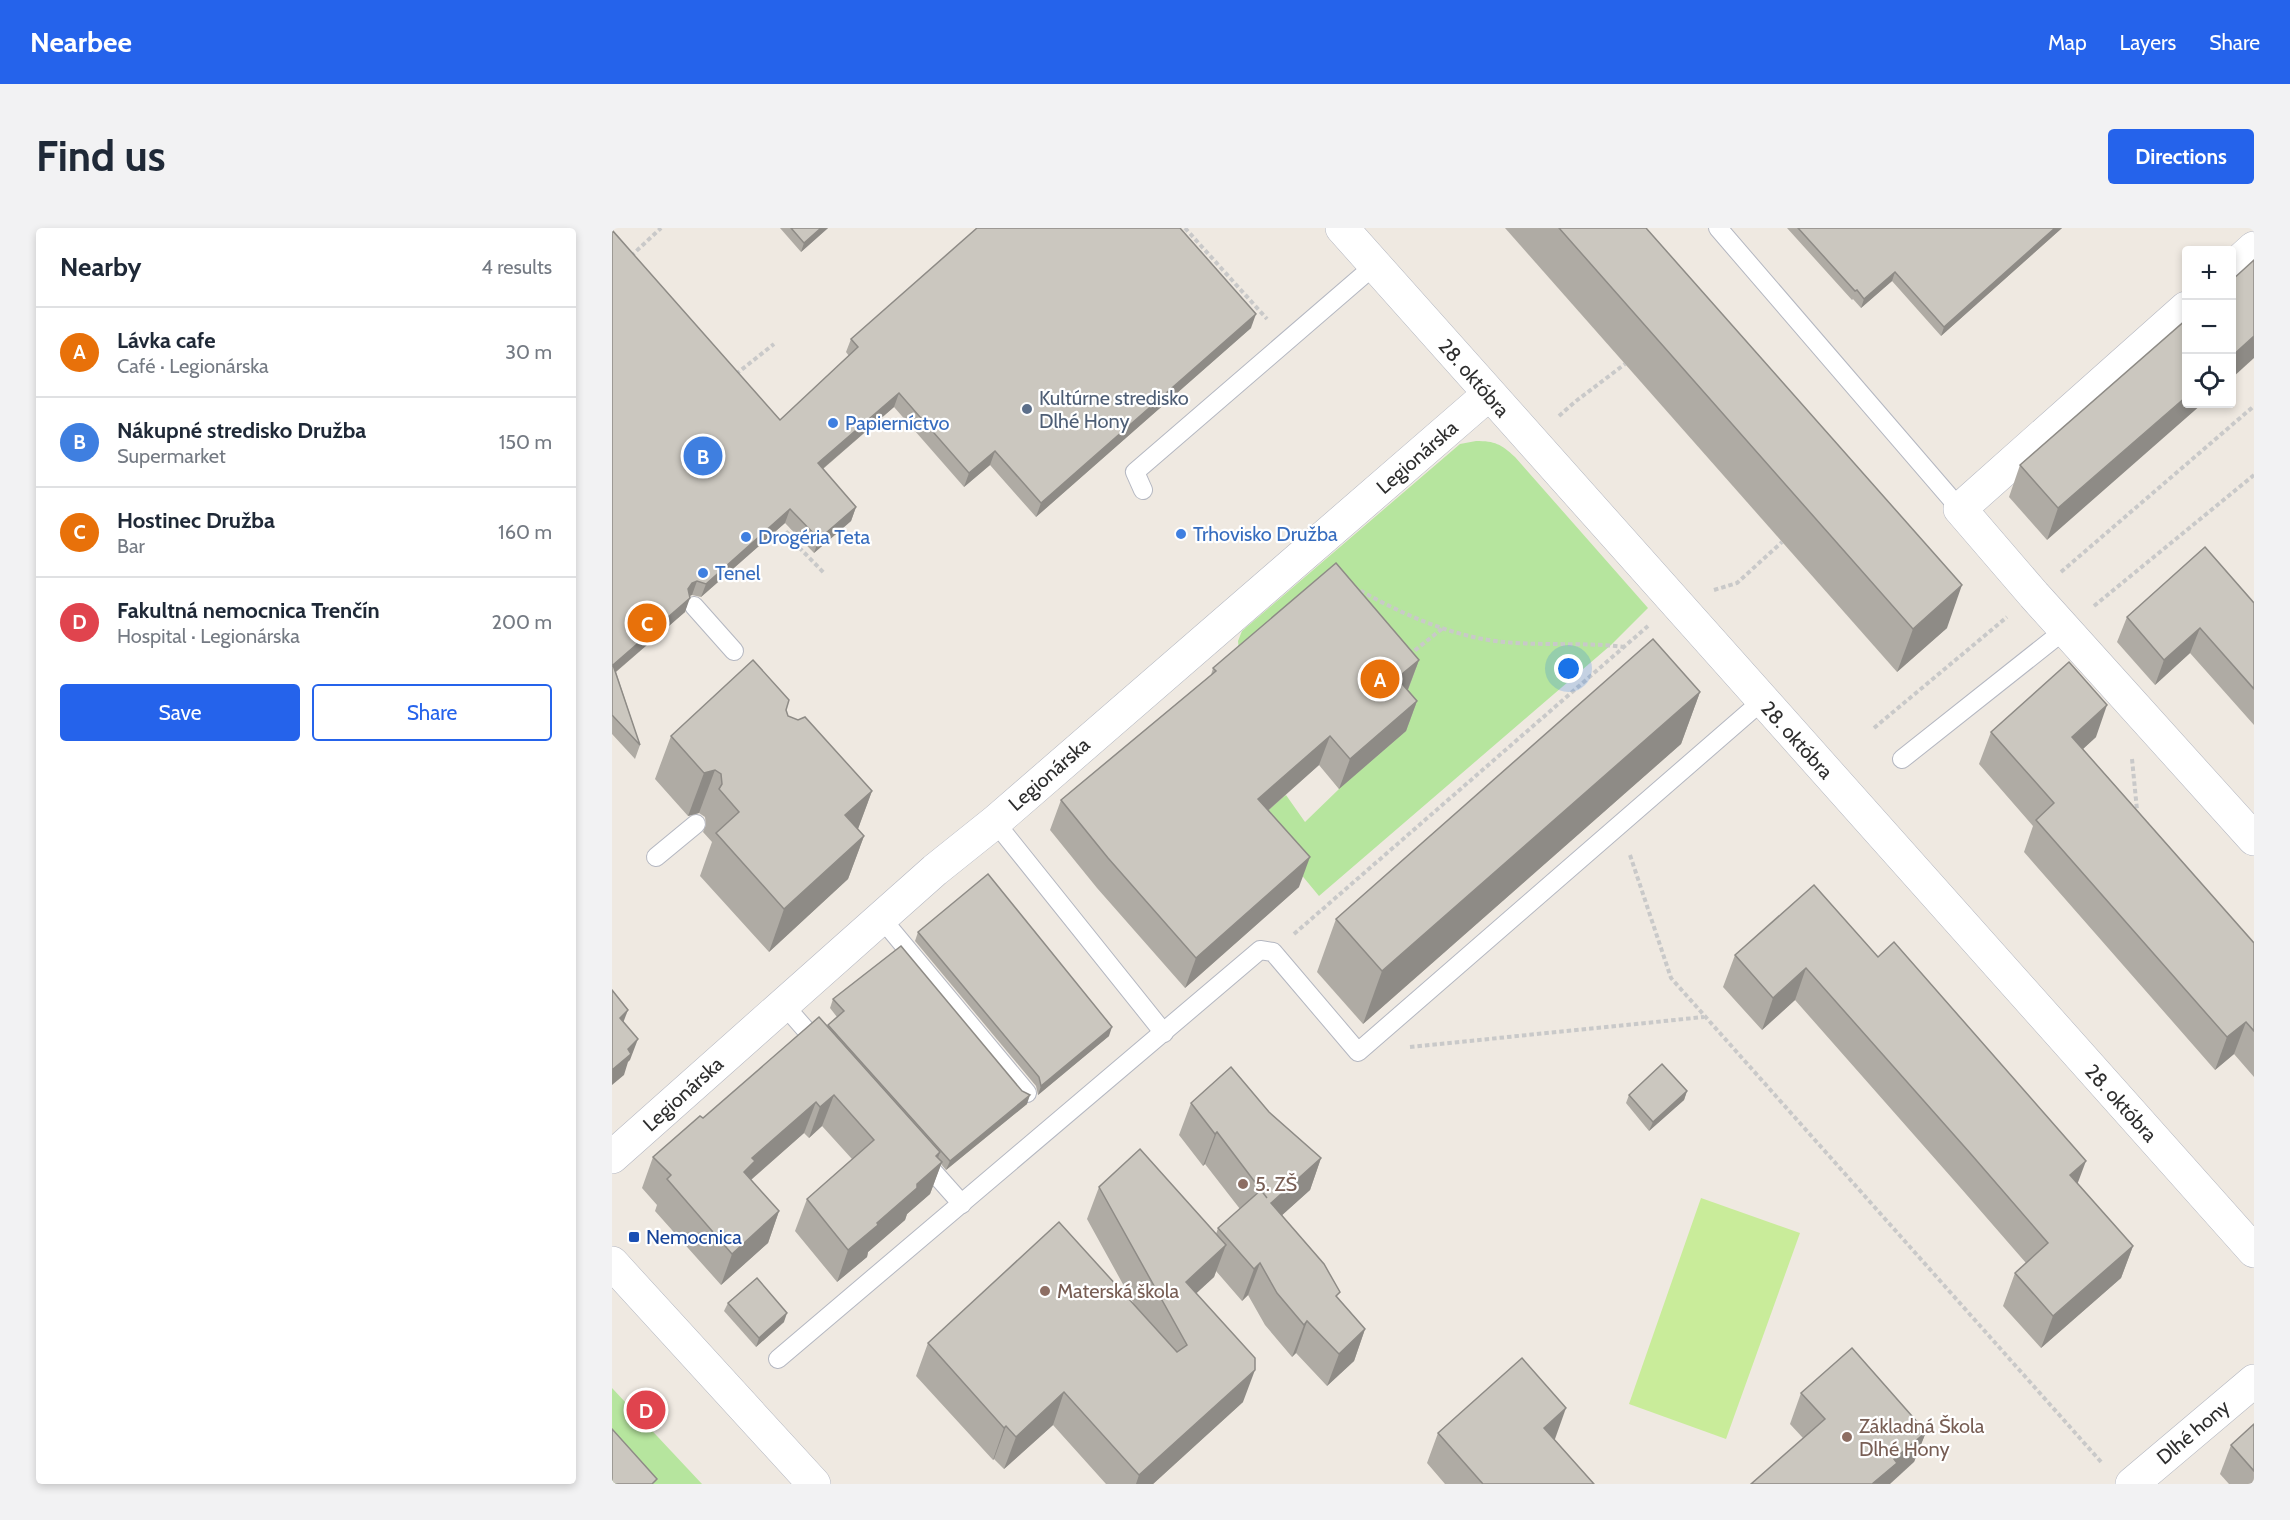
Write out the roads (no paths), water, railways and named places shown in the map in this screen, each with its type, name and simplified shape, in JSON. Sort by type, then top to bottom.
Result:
[{"type":"street","name":"28. októbra","points":[[1342,228],[2254,1251]]},
{"type":"street","points":[[2236,264],[2254,248]]},
{"type":"street","points":[[2182,312],[1960,509],[2034,595],[2254,838]]},
{"type":"street","name":"Legionárska","points":[[612,1157],[882,920],[935,870],[994,822],[1489,394]]},
{"type":"street","points":[[612,1263],[814,1484]]},
{"type":"street","name":"Dlhé hony","points":[[2119,1476],[2254,1381]]},
{"type":"lane","points":[[1718,228],[1960,509]]},
{"type":"lane","points":[[1143,490],[1135,472],[1375,265]]},
{"type":"lane","points":[[694,606],[734,651]]},
{"type":"lane","points":[[1902,759],[2066,629]]},
{"type":"lane","points":[[778,1359],[1260,950],[1273,952],[1358,1052],[1762,701]]},
{"type":"lane","points":[[994,822],[1164,1033]]},
{"type":"lane","points":[[656,857],[696,824]]},
{"type":"lane","points":[[882,920],[1027,1093]]},
{"type":"lane","points":[[784,1005],[830,1057]]},
{"type":"lane","points":[[908,1143],[962,1204]]},
{"type":"place","name":"Kultúrne stredisko Dlhé Hony","points":[[1027,409]]},
{"type":"place","name":"Papierníctvo","points":[[833,423]]},
{"type":"place","name":"Nákupné stredisko Družba","points":[[703,456]]},
{"type":"place","name":"Trhovisko Družba","points":[[1181,534]]},
{"type":"place","name":"Drogéria Teta","points":[[746,537]]},
{"type":"place","name":"Tenel","points":[[703,573]]},
{"type":"place","name":"Hostinec Družba","points":[[647,623]]},
{"type":"place","name":"Lávka cafe","points":[[1380,679]]},
{"type":"place","name":"5. ZŠ","points":[[1243,1184]]},
{"type":"place","name":"Nemocnica","points":[[634,1237]]},
{"type":"place","name":"Materská škola","points":[[1045,1291]]},
{"type":"place","name":"Fakultná nemocnica Trenčín","points":[[646,1410]]},
{"type":"place","name":"Základná Škola Dlhé Hony","points":[[1847,1437]]}]
